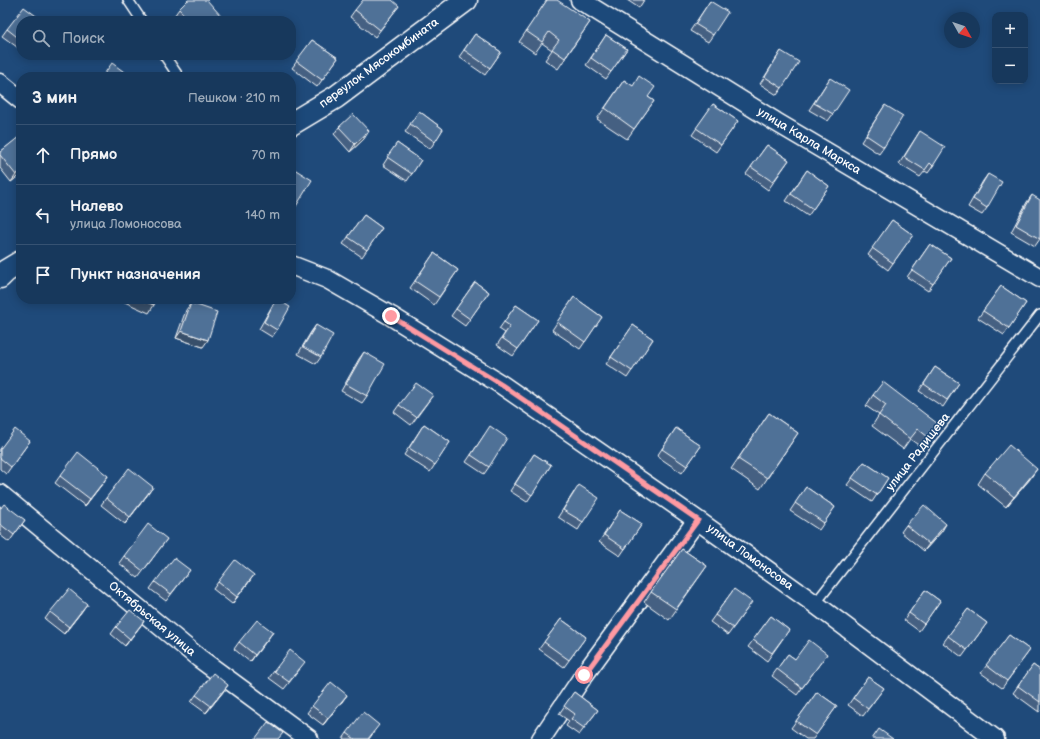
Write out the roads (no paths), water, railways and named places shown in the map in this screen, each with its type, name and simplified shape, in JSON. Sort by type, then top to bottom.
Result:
[{"type":"street","name":"переулок Мясокомбината","points":[[296,121],[336,97],[466,0]]},
{"type":"street","name":"улица Карла Маркса","points":[[580,0],[776,122],[1040,278]]},
{"type":"street","points":[[0,83],[16,96]]},
{"type":"street","points":[[0,277],[16,265]]},
{"type":"street","name":"улица Ломоносова","points":[[296,267],[327,279],[391,316],[502,385],[698,520],[815,604],[995,739]]},
{"type":"street","name":"Октябрьская улица","points":[[0,494],[198,658],[309,739]]},
{"type":"street","points":[[541,739],[584,675],[698,520]]},
{"type":"lane","points":[[128,0],[139,16]]},
{"type":"lane","points":[[167,60],[176,72]]},
{"type":"lane","name":"улица Радищева","points":[[815,604],[1040,315]]}]
